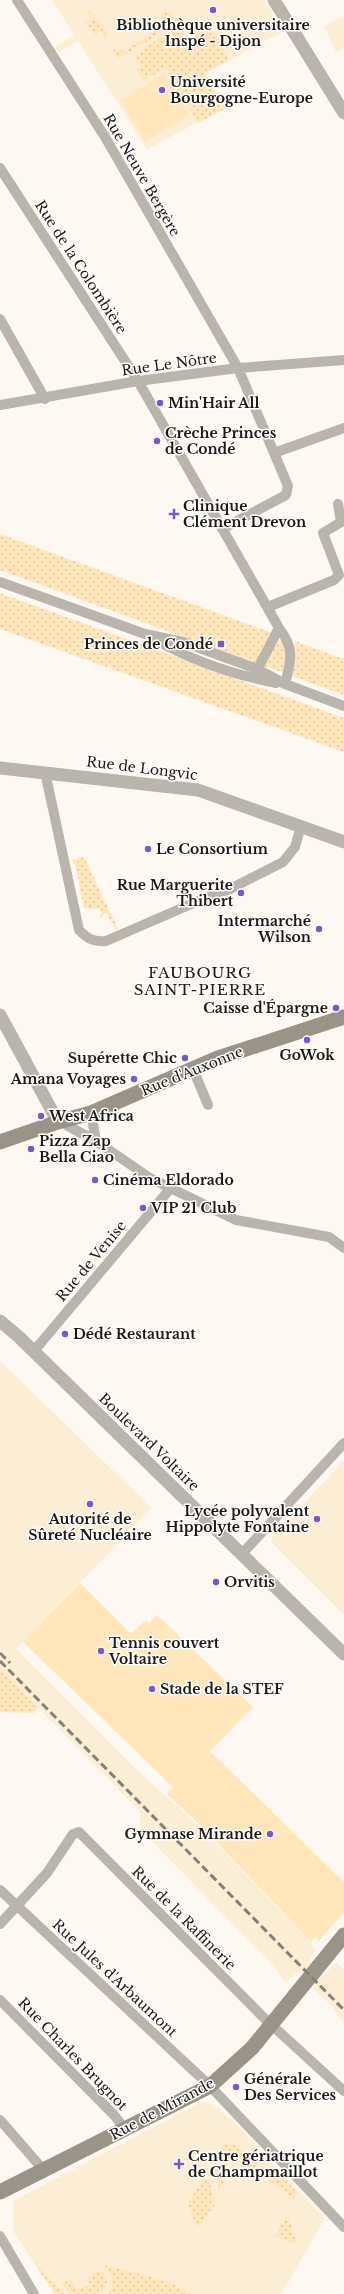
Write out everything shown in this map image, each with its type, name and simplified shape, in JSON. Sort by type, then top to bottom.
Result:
[{"type":"main road","name":"Rue d'Auxonne","points":[[1,1142],[63,1124],[89,1114],[218,1058],[344,1017]]},
{"type":"main road","name":"Rue d'Auxonne","points":[[1,1142],[40,1137],[63,1124]]},
{"type":"main road","name":"Rue de Mirande","points":[[0,2192],[210,2086],[241,2059],[271,2025],[344,1935]]},
{"type":"street","name":"Rue Neuve Bergère","points":[[17,0],[105,137],[238,368],[288,486],[288,492],[283,498],[222,529]]},
{"type":"street","points":[[274,0],[344,113]]},
{"type":"street","name":"Rue de la Colombière","points":[[0,168],[138,382],[279,628],[288,639],[291,654],[285,684]]},
{"type":"street","points":[[0,319],[45,399]]},
{"type":"street","name":"Rue Le Nôtre","points":[[0,405],[45,399],[138,382],[238,368],[344,360]]},
{"type":"street","points":[[274,453],[344,428]]},
{"type":"street","points":[[268,607],[334,580],[339,575],[323,533],[341,522],[338,504]]},
{"type":"street","points":[[0,582],[145,634],[176,640],[255,674],[344,706]]},
{"type":"street","points":[[255,674],[279,628]]},
{"type":"street","name":"Rue de Longvic","points":[[0,768],[198,790],[344,842]]},
{"type":"street","points":[[45,772],[79,930],[87,938],[95,942],[106,941],[219,892],[228,890],[283,862],[295,847],[301,826]]},
{"type":"street","points":[[0,1015],[63,1124],[96,1141],[103,1148],[170,1189],[236,1220],[344,1237]]},
{"type":"street","points":[[193,1069],[208,1104]]},
{"type":"street","points":[[89,1114],[96,1141]]},
{"type":"street","name":"Rue de Venise","points":[[34,1352],[170,1189]]},
{"type":"street","points":[[330,1236],[344,1248]]},
{"type":"street","name":"Boulevard Voltaire","points":[[0,1313],[15,1328],[19,1337]]},
{"type":"street","name":"Boulevard Voltaire","points":[[0,1321],[19,1337],[344,1654]]},
{"type":"street","points":[[241,1555],[344,1443]]},
{"type":"street","name":"Rue de la Raffinerie","points":[[17,1906],[50,1869],[73,1834],[76,1832],[82,1834],[271,2025],[344,2091]]},
{"type":"street","name":"Rue Jules d'Arbaumont","points":[[0,1890],[210,2086],[344,2227]]},
{"type":"street","points":[[0,1924],[17,1906]]},
{"type":"street","name":"Rue Charles Brugnot","points":[[0,2000],[126,2129]]},
{"type":"street","points":[[0,2120],[40,2166],[42,2172]]},
{"type":"street","points":[[0,2236],[34,2294]]},
{"type":"shaded area","name":"Université Bourgogne-Europe","points":[[52,0],[265,0],[284,31],[205,73],[226,108],[147,149],[78,41],[59,52],[55,47],[74,35]]},
{"type":"shaded area","points":[[89,10],[107,32],[105,38],[101,31],[95,35],[86,22],[92,19],[86,12]]},
{"type":"shaded area","points":[[164,10],[172,12],[174,18],[170,24],[148,41],[117,59],[113,49],[126,51],[163,24],[161,15]]},
{"type":"shaded area","points":[[344,16],[344,48],[336,52],[324,26]]},
{"type":"shaded area","points":[[176,26],[186,40],[209,26],[229,60],[205,73],[226,108],[198,123],[166,68],[144,80],[136,69],[140,66],[134,56]]},
{"type":"shaded area","points":[[165,73],[189,115],[145,142],[121,100]]},
{"type":"shaded area","points":[[0,534],[275,634],[255,663],[0,570]]},
{"type":"shaded area","points":[[0,593],[344,718],[344,752],[0,629]]},
{"type":"shaded area","points":[[281,639],[285,643],[286,673],[263,666],[278,641]]},
{"type":"shaded area","points":[[295,641],[344,659],[344,695],[292,676]]},
{"type":"shaded area","points":[[84,857],[118,929],[116,930],[106,912],[101,918],[99,917],[102,912],[99,909],[84,908],[75,864],[73,864],[72,860]]},
{"type":"shaded area","points":[[0,1361],[152,1508],[16,1649],[139,1772],[202,1829],[313,1945],[315,1950],[309,1960],[323,1976],[336,1962],[344,1970],[344,2024],[332,2006],[313,1989],[315,1987],[299,1970],[286,1983],[274,1967],[140,1829],[140,1811],[0,1669]]},
{"type":"shaded area","name":"Lycée polyvalent Hippolyte Fontaine","points":[[344,1460],[344,1615],[271,1542],[272,1538]]},
{"type":"shaded area","name":"Stade de la STEF","points":[[80,1583],[131,1634],[146,1620],[149,1623],[157,1615],[253,1707],[210,1751],[344,1882],[344,1912],[319,1941],[315,1937],[311,1942],[203,1828],[167,1794],[173,1787],[23,1642]]},
{"type":"shaded area","points":[[0,1669],[38,1707],[34,1713],[0,1712]]},
{"type":"shaded area","name":"Centre gériatrique de Champmaillot","points":[[201,2102],[213,2104],[239,2127],[325,2219],[281,2294],[55,2294],[13,2231],[13,2201]]},
{"type":"shaded area","points":[[225,2143],[233,2144],[258,2164],[252,2171],[234,2155],[230,2160],[222,2155],[220,2150]]},
{"type":"shaded area","points":[[216,2163],[225,2168],[227,2177],[219,2191],[214,2164]]},
{"type":"shaded area","points":[[264,2169],[275,2170],[298,2193],[293,2198],[261,2175]]},
{"type":"shaded area","points":[[204,2178],[209,2180],[215,2204],[199,2226],[196,2226],[188,2203]]},
{"type":"shaded area","points":[[288,2217],[296,2239],[295,2244],[275,2236],[285,2218]]},
{"type":"shaded area","points":[[31,2259],[65,2294],[55,2294]]},
{"type":"shaded area","points":[[101,2264],[169,2282],[191,2294],[108,2294],[111,2290],[112,2282],[110,2274]]},
{"type":"shaded area","points":[[100,2271],[106,2276],[107,2282],[106,2287],[100,2294],[70,2294],[62,2284],[71,2279],[78,2290],[90,2284],[87,2278]]},
{"type":"railway","points":[[0,1653],[10,1663]]},
{"type":"railway","points":[[0,1661],[344,2010]]},
{"type":"place","name":"Bibliothèque universitaire Inspé - Dijon","points":[[213,10]]},
{"type":"place","name":"Université Bourgogne-Europe","points":[[162,90]]},
{"type":"place","name":"Min'Hair All","points":[[160,403]]},
{"type":"place","name":"Crèche Princes de Condé","points":[[157,441]]},
{"type":"place","name":"Clinique Clément Drevon","points":[[174,514]]},
{"type":"place","name":"Princes de Condé","points":[[221,644]]},
{"type":"place","name":"Le Consortium","points":[[148,849]]},
{"type":"place","name":"Rue Marguerite Thibert","points":[[241,893]]},
{"type":"place","name":"Intermarché Wilson","points":[[319,929]]},
{"type":"place","name":"Caisse d'Épargne","points":[[336,1008]]},
{"type":"place","name":"GoWok","points":[[307,1040]]},
{"type":"place","name":"Supérette Chic","points":[[185,1058]]},
{"type":"place","name":"Amana Voyages","points":[[134,1079]]},
{"type":"place","name":"West Africa","points":[[41,1116]]},
{"type":"place","name":"Pizza Zap Bella Ciao","points":[[31,1149]]},
{"type":"place","name":"Cinéma Eldorado","points":[[95,1180]]},
{"type":"place","name":"VIP 21 Club","points":[[143,1208]]},
{"type":"place","name":"Dédé Restaurant","points":[[65,1334]]},
{"type":"place","name":"Autorité de Sûreté Nucléaire","points":[[90,1504]]},
{"type":"place","name":"Lycée polyvalent Hippolyte Fontaine","points":[[317,1519]]},
{"type":"place","name":"Orvitis","points":[[216,1582]]},
{"type":"place","name":"Tennis couvert Voltaire","points":[[101,1651]]},
{"type":"place","name":"Stade de la STEF","points":[[152,1689]]},
{"type":"place","name":"Gymnase Mirande","points":[[270,1834]]},
{"type":"place","name":"Générale Des Services","points":[[236,2087]]},
{"type":"place","name":"Centre gériatrique de Champmaillot","points":[[179,2164]]},
{"type":"district","name":"FAUBOURG SAINT-PIERRE","points":[[200,980]]}]
